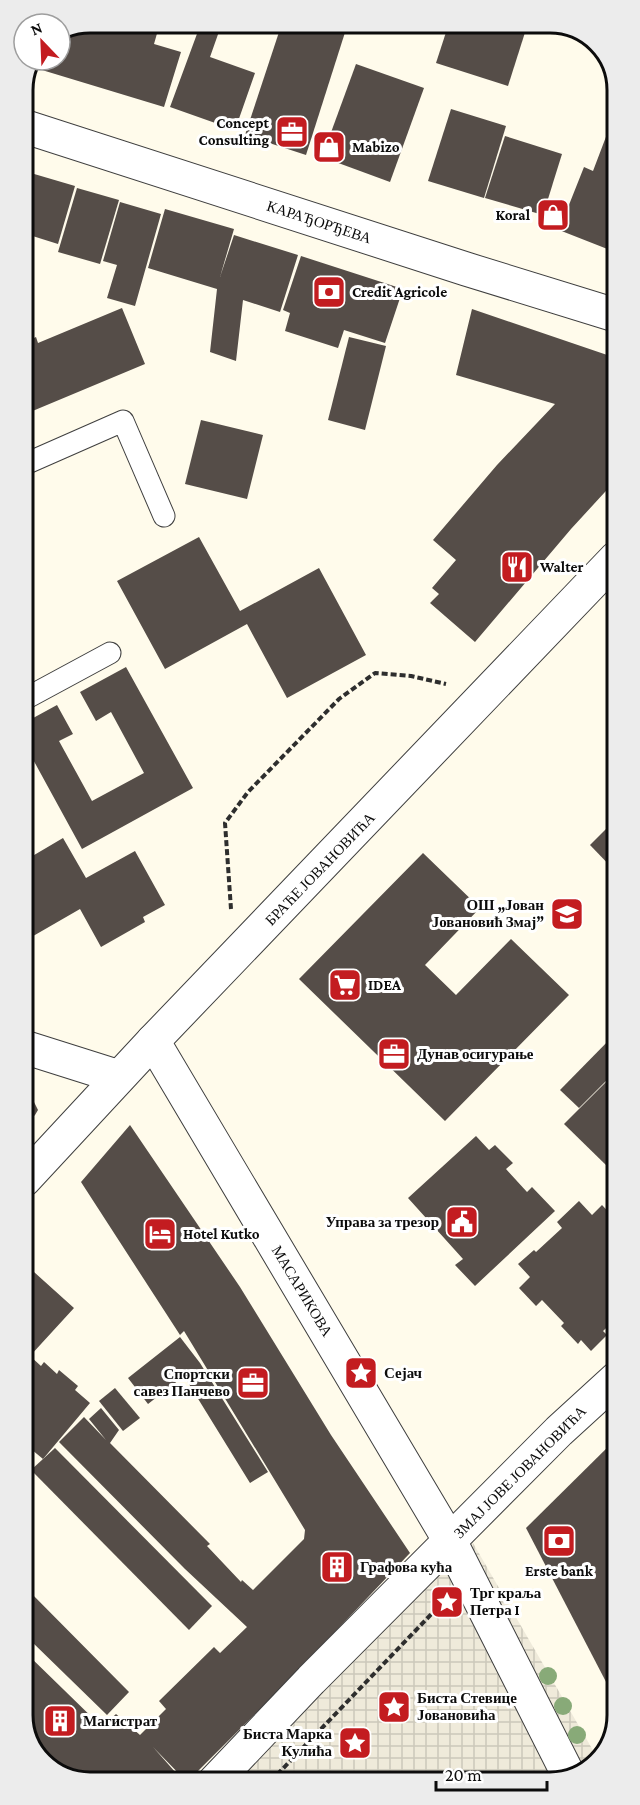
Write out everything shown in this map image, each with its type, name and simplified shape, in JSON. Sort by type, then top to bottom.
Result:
[{"type":"street","name":"КАРАЂОРЂЕВА","points":[[33,129],[607,313]]},
{"type":"street","name":"БРАЋЕ ЈОВАНОВИЋА","points":[[33,1170],[153,1041],[607,568]]},
{"type":"street","name":"МАСАРИКОВА","points":[[153,1041],[450,1541]]},
{"type":"street","points":[[33,1050],[119,1077]]},
{"type":"street","name":"ЗМАЈ ЈОВЕ ЈОВАНОВИЋА","points":[[450,1541],[559,1431],[607,1387]]},
{"type":"street","points":[[224,1772],[311,1680],[450,1541],[566,1769]]},
{"type":"lane","points":[[33,461],[123,421],[164,516]]},
{"type":"lane","points":[[33,695],[110,653]]},
{"type":"path","points":[[235,957],[225,823],[248,792],[339,699],[375,673],[411,676],[488,694]]},
{"type":"path","points":[[280,1772],[468,1576]]},
{"type":"shaded area","name":"Трг краља Петра I","points":[[462,1524],[594,1751],[575,1766],[557,1772],[224,1772]]},
{"type":"building","points":[[90,33],[157,33],[154,44],[181,52],[164,107],[48,72],[72,72],[72,36]]},
{"type":"building","points":[[197,33],[218,33],[210,57],[255,73],[235,130],[170,107]]},
{"type":"building","points":[[279,33],[345,33],[306,155],[245,135]]},
{"type":"building","points":[[446,33],[525,33],[508,86],[436,63]]},
{"type":"building","points":[[356,64],[424,88],[390,182],[322,157]]},
{"type":"building","points":[[451,109],[506,126],[484,198],[428,181]]},
{"type":"building","points":[[607,134],[607,249],[559,230],[584,167],[593,171]]},
{"type":"building","points":[[505,136],[562,154],[543,215],[485,198]]},
{"type":"building","points":[[33,174],[75,186],[58,244],[33,236]]},
{"type":"building","points":[[77,188],[119,200],[100,264],[58,252]]},
{"type":"building","points":[[120,202],[161,214],[135,306],[107,298],[117,265],[103,261]]},
{"type":"building","points":[[165,209],[234,229],[220,277],[234,235],[298,255],[280,312],[243,300],[236,361],[210,352],[217,289],[148,268]]},
{"type":"building","points":[[301,256],[403,289],[385,343],[344,330],[338,348],[285,331],[290,313],[283,310]]},
{"type":"building","points":[[122,308],[145,364],[33,411],[33,338],[36,337],[38,343]]},
{"type":"building","points":[[472,309],[607,355],[607,490],[475,642],[430,603],[439,594],[432,588],[456,560],[433,540],[497,465],[555,404],[456,375]]},
{"type":"building","points":[[349,337],[386,346],[365,430],[328,420]]},
{"type":"building","points":[[201,420],[263,435],[247,499],[185,484]]},
{"type":"building","points":[[199,537],[240,611],[319,568],[366,655],[287,698],[247,624],[165,669],[117,581]]},
{"type":"building","points":[[126,667],[193,788],[82,849],[33,759],[33,718],[57,705],[73,734],[59,741],[92,801],[144,773],[111,712],[96,721],[80,692]]},
{"type":"building","points":[[607,828],[607,863],[590,845]]},
{"type":"building","points":[[63,838],[86,878],[135,851],[165,905],[143,917],[145,922],[101,947],[80,909],[33,936],[33,856]]},
{"type":"building","points":[[423,853],[480,908],[425,965],[456,995],[511,939],[569,995],[445,1121],[299,979]]},
{"type":"building","points":[[607,1042],[607,1080],[579,1108],[560,1090]]},
{"type":"building","points":[[607,1081],[607,1166],[564,1124]]},
{"type":"building","points":[[33,1100],[38,1110],[33,1117]]},
{"type":"building","points":[[130,1125],[240,1287],[331,1435],[410,1553],[294,1675],[197,1772],[177,1772],[153,1747],[175,1772],[76,1770],[55,1760],[37,1737],[33,1722],[33,1660],[102,1727],[116,1714],[140,1735],[166,1709],[159,1701],[214,1647],[220,1653],[247,1627],[185,1569],[59,1442],[84,1417],[106,1440],[89,1419],[101,1408],[119,1430],[110,1443],[210,1544],[207,1546],[241,1582],[242,1580],[253,1590],[304,1539],[305,1530],[184,1331],[180,1335],[81,1182]]},
{"type":"building","points":[[476,1136],[489,1150],[495,1145],[513,1163],[506,1169],[527,1192],[532,1187],[555,1211],[475,1286],[455,1265],[463,1259],[408,1198]]},
{"type":"building","points":[[579,1201],[592,1215],[602,1205],[607,1210],[607,1327],[603,1331],[607,1335],[591,1351],[581,1340],[578,1344],[561,1326],[564,1323],[542,1300],[536,1306],[519,1288],[530,1277],[518,1264],[534,1250],[536,1252],[562,1228],[557,1222]]},
{"type":"building","points":[[33,1271],[74,1308],[33,1353]]},
{"type":"building","points":[[180,1337],[200,1363],[268,1472],[250,1483],[184,1376],[148,1404],[128,1378]]},
{"type":"building","points":[[33,1359],[41,1366],[44,1362],[57,1374],[59,1370],[78,1386],[75,1390],[90,1403],[43,1459],[33,1451]]},
{"type":"building","points":[[115,1388],[140,1418],[123,1431],[99,1401]]},
{"type":"building","points":[[55,1448],[212,1606],[189,1630],[33,1472],[33,1468]]},
{"type":"building","points":[[607,1448],[607,1684],[526,1528]]},
{"type":"building","points":[[33,1595],[129,1692],[107,1715],[33,1643]]},
{"type":"place","name":"Concept Consulting","points":[[292,132]]},
{"type":"place","name":"Mabizo","points":[[329,147]]},
{"type":"place","name":"Koral","points":[[553,215]]},
{"type":"place","name":"Credit Agricole","points":[[329,292]]},
{"type":"place","name":"Walter","points":[[517,567]]},
{"type":"place","name":"ОШ „Јован Јовановић Змај”","points":[[567,914]]},
{"type":"place","name":"IDEA","points":[[345,985]]},
{"type":"place","name":"Дунав осигурање","points":[[394,1054]]},
{"type":"place","name":"Управа за трезор","points":[[462,1222]]},
{"type":"place","name":"Hotel Kutko","points":[[160,1234]]},
{"type":"place","name":"Сејач","points":[[361,1373]]},
{"type":"place","name":"Спортски савез Панчево","points":[[253,1383]]},
{"type":"place","name":"Erste bank","points":[[559,1541]]},
{"type":"place","name":"Графова кућа","points":[[337,1567]]},
{"type":"place","name":"Трг краља Петра I","points":[[447,1602]]},
{"type":"place","name":"Биста Стевице Јовановића","points":[[394,1707]]},
{"type":"place","name":"Магистрат","points":[[60,1721]]},
{"type":"place","name":"Биста Марка Кулића","points":[[355,1743]]}]
